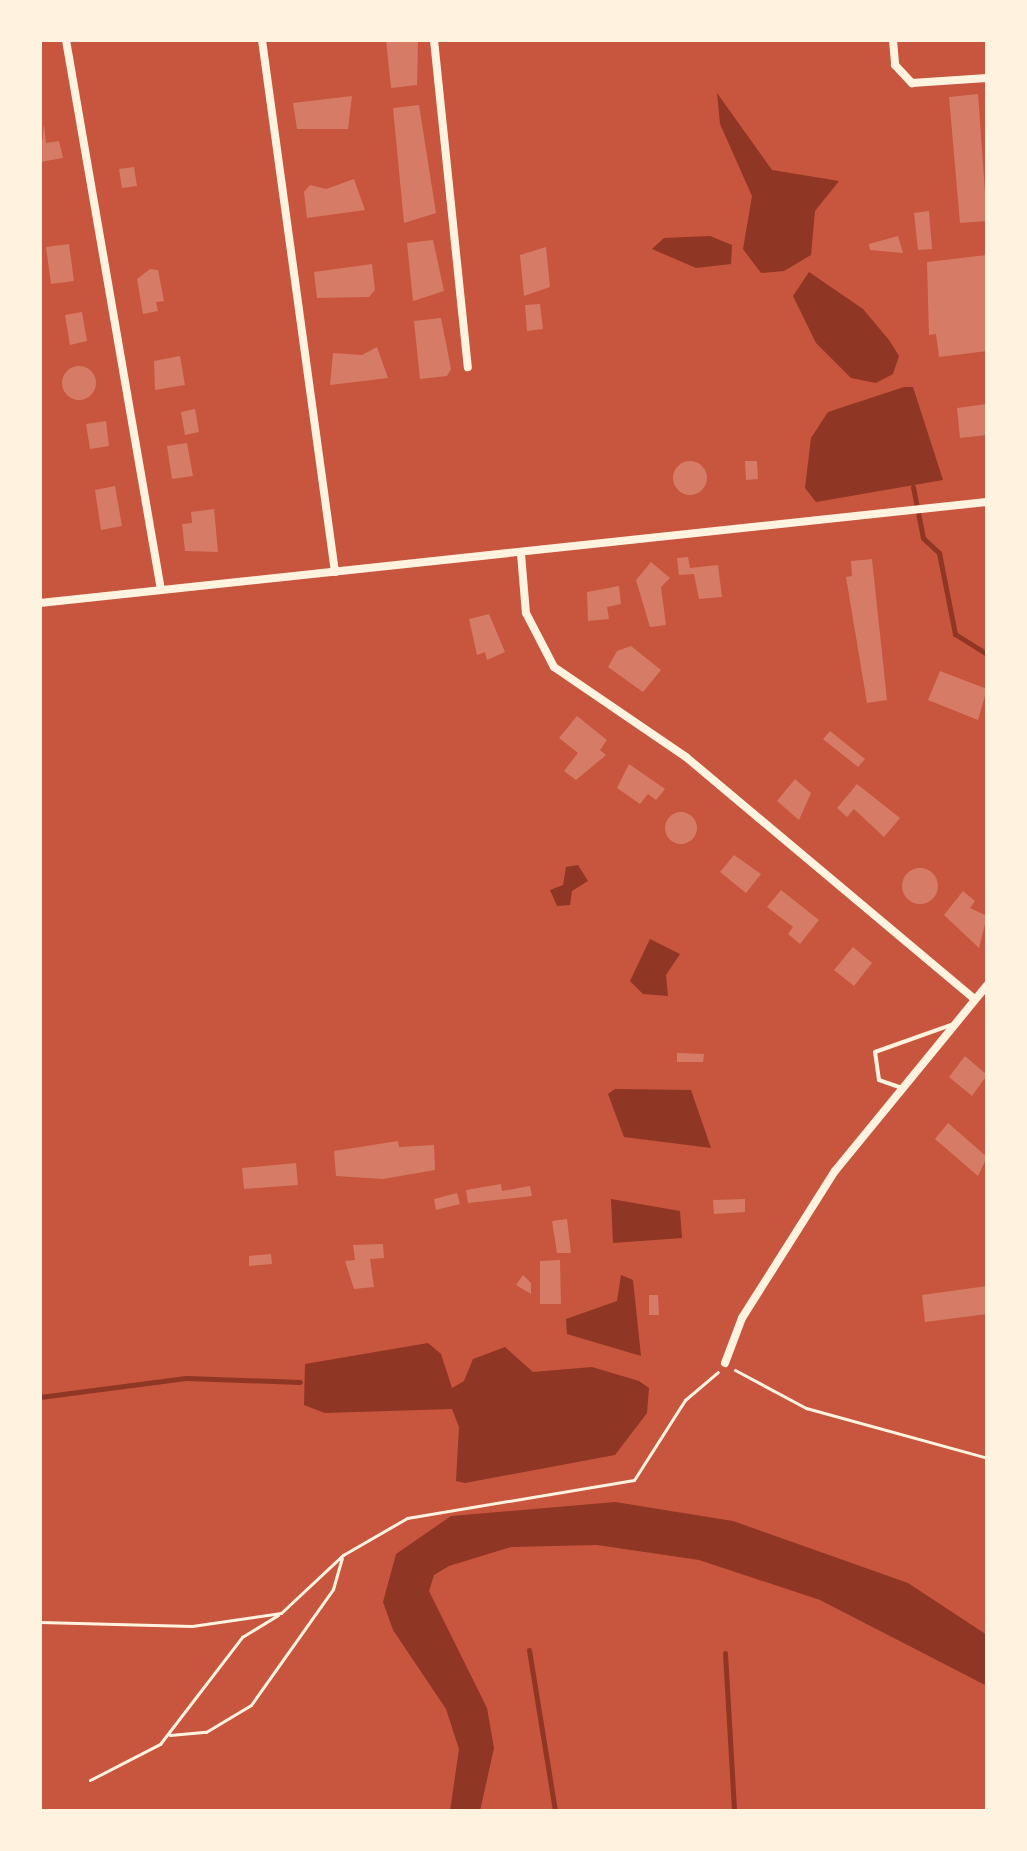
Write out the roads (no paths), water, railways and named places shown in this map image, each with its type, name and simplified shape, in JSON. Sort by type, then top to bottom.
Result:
[{"type":"street","points":[[66,40],[161,590]]},
{"type":"street","points":[[262,40],[335,572]]},
{"type":"street","points":[[434,40],[468,367]]},
{"type":"street","points":[[893,40],[895,65],[912,83],[987,78]]},
{"type":"street","points":[[40,603],[987,502]]},
{"type":"street","points":[[521,554],[526,613],[554,667],[686,757],[973,998]]},
{"type":"street","points":[[725,1363],[742,1318],[790,1238],[951,1025],[987,985]]},
{"type":"lane","points":[[902,1088],[879,1080],[875,1052],[951,1025]]},
{"type":"waterway","points":[[913,487],[923,538],[939,553],[955,634],[987,654]]},
{"type":"waterway","points":[[40,1397],[186,1378],[300,1382]]},
{"type":"waterway","points":[[529,1650],[555,1811]]},
{"type":"waterway","points":[[725,1653],[734,1811]]}]
